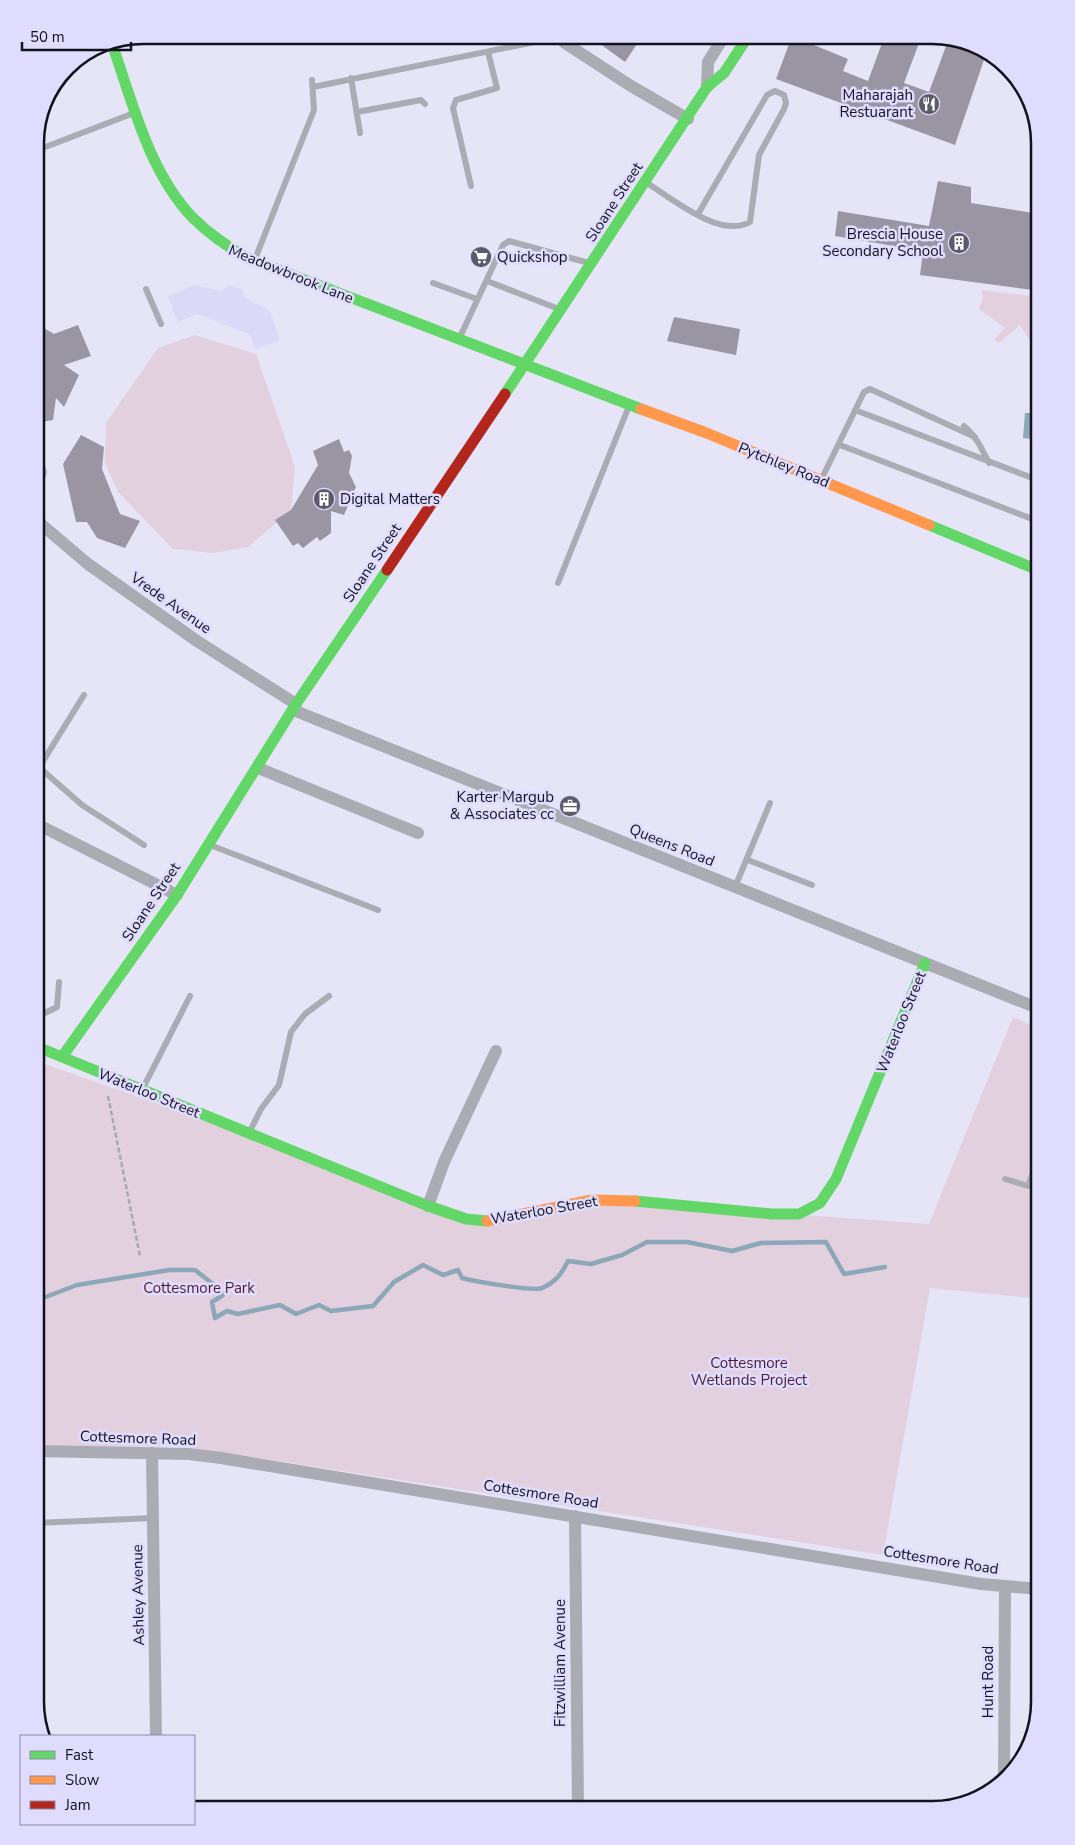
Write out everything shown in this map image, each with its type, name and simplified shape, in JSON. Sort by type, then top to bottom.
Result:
[{"type":"street","points":[[571,44],[631,86],[688,119]]},
{"type":"street","name":"Sloane Street","points":[[707,87],[708,62],[719,44]]},
{"type":"street","name":"Sloane Street","points":[[62,1057],[177,895],[258,768],[294,707],[593,264],[707,87],[724,73],[743,44]]},
{"type":"street","name":"Meadowbrook Lane","points":[[114,48],[163,178],[180,205],[199,226],[223,246],[255,261],[525,366]]},
{"type":"street","name":"Pytchley Road","points":[[525,366],[630,404],[1031,567]]},
{"type":"street","name":"Vrede Avenue","points":[[44,527],[88,564],[294,707]]},
{"type":"street","name":"Queens Road","points":[[294,707],[1031,1005]]},
{"type":"street","points":[[258,768],[418,833]]},
{"type":"street","points":[[44,828],[177,895]]},
{"type":"street","name":"Waterloo Street","points":[[44,1050],[141,1091],[249,1132],[428,1206],[466,1219],[480,1221],[519,1217],[592,1200],[610,1199],[772,1214],[806,1212],[820,1202],[836,1179],[924,963]]},
{"type":"street","points":[[428,1206],[444,1162],[496,1051]]},
{"type":"street","name":"Cottesmore Road","points":[[44,1451],[152,1453],[221,1458],[1005,1587],[1031,1588]]},
{"type":"street","name":"Ashley Avenue","points":[[152,1453],[156,1735]]},
{"type":"street","name":"Fitzwilliam Avenue","points":[[576,1516],[578,1801]]},
{"type":"street","name":"Hunt Road","points":[[1004,1771],[1005,1587]]},
{"type":"lane","points":[[255,261],[314,110],[312,83],[351,78],[524,44]]},
{"type":"lane","points":[[471,186],[453,108],[456,100],[497,88],[488,52]]},
{"type":"lane","points":[[351,78],[360,133]]},
{"type":"lane","points":[[646,182],[698,214],[712,222],[730,228],[743,226],[750,222],[758,155],[786,103],[784,95],[775,91],[767,95],[698,214]]},
{"type":"lane","points":[[357,112],[421,100],[425,104]]},
{"type":"lane","points":[[44,148],[137,112]]},
{"type":"lane","points":[[458,340],[503,245],[508,240],[593,264]]},
{"type":"lane","points":[[487,281],[562,310]]},
{"type":"lane","points":[[433,283],[477,299]]},
{"type":"lane","points":[[146,289],[161,324]]},
{"type":"lane","points":[[821,481],[864,392],[870,389],[975,437],[989,463]]},
{"type":"lane","points":[[558,583],[630,404]]},
{"type":"lane","points":[[855,410],[1031,479]]},
{"type":"lane","points":[[840,445],[1031,519]]},
{"type":"lane","points":[[44,761],[84,694]]},
{"type":"lane","points":[[44,772],[82,805],[144,845]]},
{"type":"lane","points":[[735,887],[748,860],[770,803]]},
{"type":"lane","points":[[209,844],[378,910]]},
{"type":"lane","points":[[748,860],[812,885]]},
{"type":"lane","points":[[44,1013],[57,1006],[59,982]]},
{"type":"lane","points":[[141,1091],[190,996]]},
{"type":"lane","points":[[249,1132],[261,1109],[282,1078],[291,1032],[305,1014],[328,996]]},
{"type":"lane","points":[[1005,1179],[1028,1186],[1031,1178]]},
{"type":"lane","points":[[44,1523],[154,1518]]},
{"type":"path","points":[[104,1075],[140,1256]]},
{"type":"shaded area","points":[[194,285],[220,291],[229,285],[242,289],[245,298],[270,311],[280,340],[256,349],[249,334],[197,314],[178,322],[168,296]]},
{"type":"green space","points":[[981,290],[1031,296],[1031,339],[1028,338],[1020,325],[999,343],[994,339],[1005,328],[979,309],[983,296]]},
{"type":"green space","points":[[195,335],[256,354],[295,467],[291,510],[248,547],[213,553],[173,549],[118,492],[105,462],[106,423],[158,348]]},
{"type":"green space","name":"Cottesmore Wetlands Project","points":[[1013,1017],[1031,1025],[1031,1298],[930,1288],[883,1555],[181,1446],[44,1448],[45,1064],[490,1221],[594,1200],[929,1224]]},
{"type":"water","points":[[1025,413],[1031,413],[1031,439],[1023,438]]},
{"type":"building","points":[[604,44],[637,44],[625,62],[603,46]]},
{"type":"building","points":[[789,44],[811,44],[848,59],[843,71],[868,81],[882,44],[919,44],[904,83],[929,92],[946,45],[964,49],[984,59],[955,145],[776,79]]},
{"type":"building","name":"Brescia House Secondary School","points":[[938,181],[971,187],[971,203],[1031,213],[1031,290],[920,275],[923,251],[835,236],[838,211],[929,226]]},
{"type":"building","points":[[674,317],[740,329],[736,355],[667,341]]},
{"type":"building","points":[[78,325],[91,356],[64,365],[79,375],[64,407],[56,398],[53,420],[44,422],[44,328],[54,334]]},
{"type":"building","points":[[81,435],[104,447],[102,469],[120,514],[140,521],[125,548],[97,538],[87,522],[76,522],[63,464]]},
{"type":"building","name":"Digital Matters","points":[[339,439],[344,452],[349,450],[352,456],[349,473],[356,487],[344,515],[331,511],[331,533],[320,541],[317,537],[303,548],[298,543],[293,546],[275,520],[291,510],[318,465],[313,451]]},
{"type":"waterway","points":[[44,1298],[77,1285],[169,1270],[195,1270],[213,1284],[223,1295],[212,1302],[215,1318],[227,1311],[238,1314],[280,1305],[296,1314],[319,1305],[331,1311],[373,1306],[394,1282],[423,1265],[443,1275],[458,1270],[462,1278],[503,1286],[537,1289],[547,1286],[555,1280],[568,1261],[591,1264],[622,1255],[647,1242],[687,1242],[732,1251],[761,1243],[826,1242],[844,1274],[885,1267]]},
{"type":"traffic: fast","points":[[505,394],[707,87],[724,73],[743,44]]},
{"type":"traffic: fast","points":[[113,48],[134,111],[164,179],[177,199],[193,218],[224,244],[245,257],[641,409]]},
{"type":"traffic: fast","points":[[929,525],[1031,567]]},
{"type":"traffic: fast","points":[[62,1057],[177,895],[296,704],[387,570]]},
{"type":"traffic: fast","points":[[635,1201],[772,1214],[799,1214],[820,1203],[836,1179],[925,963]]},
{"type":"traffic: fast","points":[[44,1050],[428,1206],[466,1219],[487,1221]]},
{"type":"traffic: slow","points":[[641,409],[704,432],[929,525]]},
{"type":"traffic: slow","points":[[487,1221],[592,1200],[635,1201]]},
{"type":"traffic: jam","points":[[387,570],[505,394]]},
{"type":"place","name":"Maharajah Restuarant","points":[[929,104]]},
{"type":"place","name":"Brescia House Secondary School","points":[[959,243]]},
{"type":"place","name":"Quickshop","points":[[481,257]]},
{"type":"place","name":"Digital Matters","points":[[324,499]]},
{"type":"place","name":"Karter Margub & Associates cc","points":[[570,806]]},
{"type":"park label","name":"Cottesmore Park","points":[[199,1288]]}]
